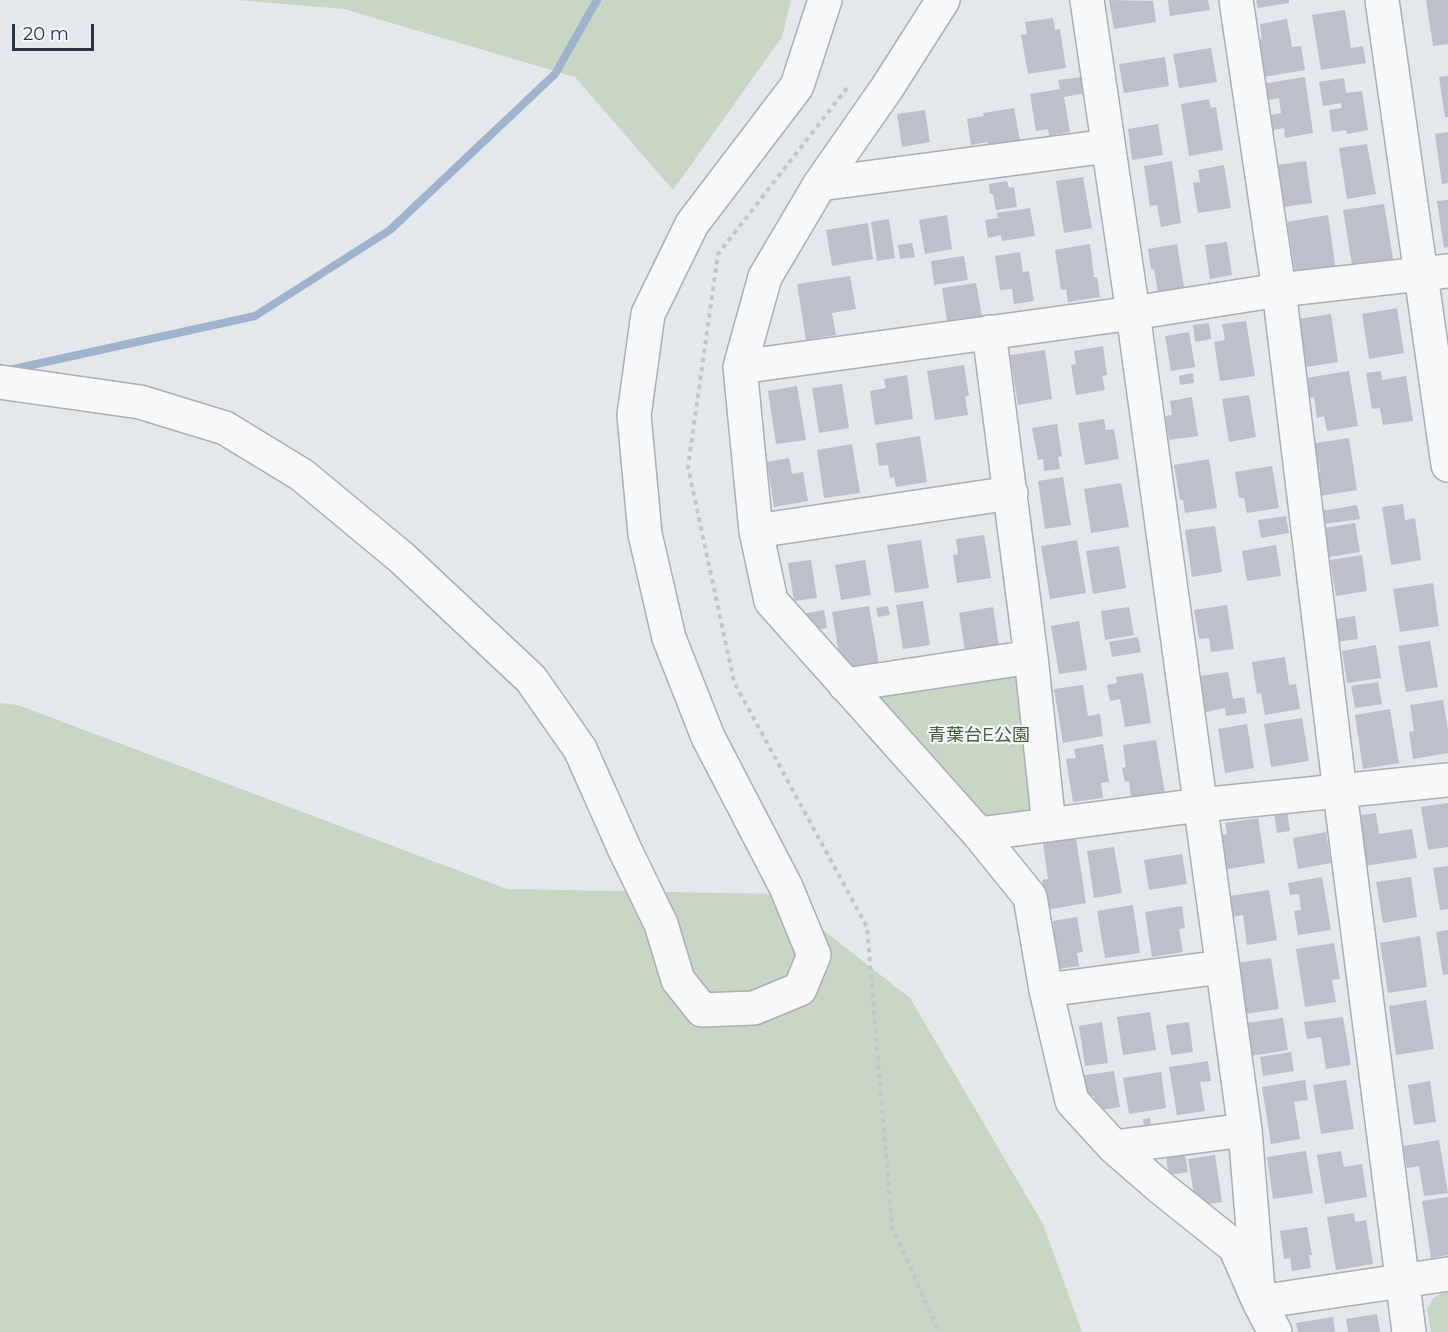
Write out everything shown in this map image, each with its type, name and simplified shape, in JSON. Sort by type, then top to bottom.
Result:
[{"type":"street","points":[[0,382],[140,402],[225,428],[302,475],[402,558],[531,679],[580,749],[661,924],[678,981],[702,1010],[754,1008],[800,989],[814,955],[786,886],[708,737],[669,638],[645,534],[634,415],[648,315],[692,224],[797,86],[825,0]]},
{"type":"street","points":[[943,0],[887,88],[820,184],[765,277],[740,367],[756,531],[771,601],[979,834],[1030,897],[1046,990],[1072,1101],[1114,1147],[1235,1247],[1275,1332]]},
{"type":"street","points":[[1087,0],[1133,313],[1245,1130],[1259,1302]]},
{"type":"street","points":[[1236,0],[1279,290],[1409,1332]]},
{"type":"street","points":[[1383,0],[1435,272],[1448,465]]},
{"type":"street","points":[[820,184],[1107,146]]},
{"type":"street","points":[[740,367],[1133,313],[1279,290],[1435,272]]},
{"type":"street","points":[[989,332],[1031,657],[1049,825]]},
{"type":"street","points":[[756,531],[1011,493]]},
{"type":"street","points":[[845,685],[1031,657]]},
{"type":"street","points":[[979,834],[1200,806],[1448,780]]},
{"type":"street","points":[[1046,990],[1222,967]]},
{"type":"street","points":[[1114,1147],[1245,1130]]},
{"type":"street","points":[[1259,1302],[1448,1274]]},
{"type":"green space","points":[[238,0],[791,0],[782,37],[673,190],[575,77],[344,9]]},
{"type":"green space","name":"青葉台E公園","points":[[1013,677],[1030,690],[1039,807],[1027,818],[987,822],[871,698],[917,685]]},
{"type":"green space","points":[[0,703],[18,705],[507,889],[777,894],[910,998],[1043,1224],[1082,1332],[0,1332]]},
{"type":"green space","points":[[1448,1290],[1448,1332],[1431,1332],[1427,1309],[1433,1298]]},
{"type":"building","points":[[1109,0],[1153,1],[1156,22],[1114,29]]},
{"type":"building","points":[[1168,0],[1208,0],[1210,10],[1170,16]]},
{"type":"building","points":[[1256,0],[1289,0],[1289,3],[1258,8]]},
{"type":"building","points":[[1426,0],[1448,0],[1448,44],[1433,46]]},
{"type":"building","points":[[1345,10],[1351,48],[1363,46],[1366,63],[1321,70],[1312,15]]},
{"type":"building","points":[[1053,18],[1055,30],[1060,29],[1066,68],[1028,74],[1021,35],[1027,34],[1025,22]]},
{"type":"building","points":[[1287,19],[1292,47],[1301,46],[1305,70],[1263,77],[1257,40],[1262,39],[1260,24]]},
{"type":"building","points":[[1211,48],[1217,82],[1179,88],[1173,54]]},
{"type":"building","points":[[1165,57],[1169,86],[1124,93],[1119,64]]},
{"type":"building","points":[[1448,76],[1448,117],[1445,117],[1439,77]]},
{"type":"building","points":[[1082,77],[1085,93],[1064,97],[1070,132],[1049,136],[1048,129],[1036,131],[1030,94],[1060,89],[1058,80]]},
{"type":"building","points":[[1305,77],[1313,133],[1285,138],[1284,128],[1273,130],[1270,115],[1281,113],[1279,98],[1263,101],[1261,84]]},
{"type":"building","points":[[1344,78],[1346,93],[1362,91],[1368,130],[1347,134],[1346,130],[1332,132],[1329,110],[1342,108],[1341,103],[1323,106],[1319,82]]},
{"type":"building","points":[[1209,99],[1211,108],[1216,107],[1223,150],[1189,156],[1181,104]]},
{"type":"building","points":[[1014,108],[1020,141],[988,146],[988,142],[971,145],[967,119],[984,116],[983,113]]},
{"type":"building","points":[[925,110],[930,142],[902,147],[897,114]]},
{"type":"building","points":[[1158,124],[1163,155],[1132,160],[1128,129]]},
{"type":"building","points":[[1448,132],[1448,183],[1442,184],[1435,134]]},
{"type":"building","points":[[1367,144],[1376,194],[1347,199],[1339,148]]},
{"type":"building","points":[[1172,161],[1181,223],[1161,227],[1157,205],[1150,206],[1144,166]]},
{"type":"building","points":[[1306,161],[1312,203],[1283,207],[1276,165]]},
{"type":"building","points":[[1224,165],[1231,208],[1198,213],[1193,183],[1200,182],[1198,170]]},
{"type":"building","points":[[1083,177],[1092,228],[1064,233],[1056,181]]},
{"type":"building","points":[[1007,181],[1009,188],[1014,187],[1017,207],[996,210],[989,184]]},
{"type":"building","points":[[1448,200],[1448,247],[1444,248],[1437,201]]},
{"type":"building","points":[[1384,204],[1393,259],[1352,265],[1343,210]]},
{"type":"building","points":[[1030,208],[1035,236],[1002,241],[1001,235],[988,238],[985,220],[998,218],[997,213]]},
{"type":"building","points":[[947,215],[952,249],[925,254],[919,220]]},
{"type":"building","points":[[1328,215],[1336,271],[1296,277],[1287,222]]},
{"type":"building","points":[[889,219],[895,258],[877,261],[871,222]]},
{"type":"building","points":[[868,223],[873,259],[832,266],[826,230]]},
{"type":"building","points":[[1227,242],[1232,275],[1210,279],[1205,245]]},
{"type":"building","points":[[912,243],[915,257],[900,259],[898,245]]},
{"type":"building","points":[[1090,244],[1094,277],[1097,277],[1100,297],[1068,302],[1066,289],[1061,290],[1055,250]]},
{"type":"building","points":[[1177,244],[1184,287],[1158,292],[1148,249]]},
{"type":"building","points":[[1020,252],[1023,272],[1029,271],[1034,301],[1014,304],[1012,289],[1000,290],[995,256]]},
{"type":"building","points":[[964,256],[968,280],[934,285],[931,261]]},
{"type":"building","points":[[850,276],[856,309],[832,313],[836,335],[806,340],[797,284]]},
{"type":"building","points":[[976,283],[982,316],[947,321],[942,288]]},
{"type":"building","points":[[1397,308],[1404,353],[1369,359],[1362,314]]},
{"type":"building","points":[[1331,314],[1338,362],[1306,367],[1298,319]]},
{"type":"building","points":[[1246,321],[1255,376],[1220,381],[1214,342],[1225,340],[1222,324]]},
{"type":"building","points":[[1209,323],[1211,339],[1195,342],[1193,325]]},
{"type":"building","points":[[1189,332],[1195,367],[1171,371],[1165,336]]},
{"type":"building","points":[[1103,346],[1107,375],[1102,376],[1105,390],[1076,395],[1071,365],[1076,364],[1074,351]]},
{"type":"building","points":[[1045,350],[1052,399],[1018,405],[1010,355]]},
{"type":"building","points":[[964,365],[969,396],[965,396],[968,415],[935,420],[927,371]]},
{"type":"building","points":[[1349,371],[1358,426],[1327,431],[1324,416],[1317,418],[1314,397],[1309,398],[1306,378]]},
{"type":"building","points":[[1381,371],[1382,380],[1406,376],[1413,421],[1383,425],[1380,408],[1372,409],[1366,373]]},
{"type":"building","points":[[1193,373],[1194,383],[1180,385],[1179,376]]},
{"type":"building","points":[[907,375],[913,419],[875,425],[870,391],[886,388],[884,379]]},
{"type":"building","points":[[842,384],[849,428],[819,433],[812,388]]},
{"type":"building","points":[[797,386],[806,440],[776,444],[768,391]]},
{"type":"building","points":[[1249,395],[1256,437],[1229,442],[1222,399]]},
{"type":"building","points":[[1192,397],[1198,436],[1169,440],[1165,416],[1172,415],[1170,401]]},
{"type":"building","points":[[1104,419],[1106,430],[1114,429],[1119,459],[1085,465],[1078,423]]},
{"type":"building","points":[[1057,424],[1062,456],[1058,457],[1060,469],[1044,471],[1043,459],[1038,460],[1032,428]]},
{"type":"building","points":[[920,436],[927,482],[896,487],[894,477],[890,478],[888,465],[879,466],[876,443]]},
{"type":"building","points":[[1349,438],[1357,490],[1320,496],[1316,473],[1320,472],[1319,463],[1312,464],[1309,444]]},
{"type":"building","points":[[852,444],[860,493],[824,498],[817,450]]},
{"type":"building","points":[[789,458],[792,474],[803,472],[808,501],[774,507],[767,462]]},
{"type":"building","points":[[1209,459],[1217,508],[1185,513],[1183,500],[1180,500],[1174,465]]},
{"type":"building","points":[[1272,466],[1279,508],[1247,513],[1244,498],[1239,498],[1235,472]]},
{"type":"building","points":[[1063,477],[1071,525],[1045,529],[1038,481]]},
{"type":"building","points":[[1121,483],[1129,527],[1091,533],[1084,489]]},
{"type":"building","points":[[1403,504],[1405,520],[1415,518],[1421,560],[1391,565],[1382,507]]},
{"type":"building","points":[[1357,505],[1360,519],[1324,524],[1322,511]]},
{"type":"building","points":[[1286,516],[1289,533],[1261,538],[1258,520]]},
{"type":"building","points":[[1355,523],[1360,552],[1329,557],[1324,528]]},
{"type":"building","points":[[1215,526],[1222,572],[1192,577],[1185,530]]},
{"type":"building","points":[[984,535],[991,578],[957,583],[953,555],[958,554],[956,539]]},
{"type":"building","points":[[921,540],[929,588],[895,593],[887,545]]},
{"type":"building","points":[[1077,540],[1086,593],[1050,599],[1041,546]]},
{"type":"building","points":[[1276,545],[1281,576],[1247,581],[1242,551]]},
{"type":"building","points":[[1119,546],[1126,588],[1093,594],[1086,551]]},
{"type":"building","points":[[1362,555],[1367,591],[1336,596],[1330,560]]},
{"type":"building","points":[[811,560],[817,598],[794,601],[788,563]]},
{"type":"building","points":[[865,560],[871,595],[841,600],[835,565]]},
{"type":"building","points":[[1433,583],[1439,626],[1400,632],[1393,589]]},
{"type":"building","points":[[923,601],[930,645],[903,649],[896,605]]},
{"type":"building","points":[[1227,605],[1234,649],[1211,652],[1209,638],[1199,639],[1194,610]]},
{"type":"building","points":[[869,606],[879,664],[842,670],[832,612]]},
{"type":"building","points":[[888,606],[890,615],[878,617],[876,608]]},
{"type":"building","points":[[993,607],[999,646],[965,651],[959,613]]},
{"type":"building","points":[[1129,607],[1134,635],[1105,640],[1101,611]]},
{"type":"building","points":[[824,610],[827,628],[805,631],[802,614]]},
{"type":"building","points":[[1355,616],[1358,639],[1335,642],[1331,620]]},
{"type":"building","points":[[1079,621],[1087,670],[1059,674],[1051,626]]},
{"type":"building","points":[[1138,637],[1141,652],[1112,657],[1109,642]]},
{"type":"building","points":[[1430,641],[1438,687],[1406,692],[1398,646]]},
{"type":"building","points":[[1376,645],[1381,678],[1347,683],[1342,651]]},
{"type":"building","points":[[1285,657],[1289,685],[1296,684],[1300,709],[1265,715],[1261,693],[1257,694],[1252,662]]},
{"type":"building","points":[[1228,672],[1233,699],[1244,697],[1247,713],[1226,716],[1225,708],[1206,712],[1200,676]]},
{"type":"building","points":[[1143,673],[1151,723],[1125,727],[1120,699],[1110,701],[1107,685],[1117,683],[1116,677]]},
{"type":"building","points":[[1378,682],[1382,704],[1355,708],[1351,686]]},
{"type":"building","points":[[1083,685],[1088,716],[1100,714],[1103,736],[1063,743],[1054,689]]},
{"type":"building","points":[[1443,700],[1448,730],[1448,753],[1413,759],[1409,732],[1414,731],[1410,705]]},
{"type":"building","points":[[1390,709],[1399,763],[1363,769],[1355,715]]},
{"type":"building","points":[[1302,718],[1309,761],[1271,767],[1264,724]]},
{"type":"building","points":[[1247,724],[1254,768],[1225,773],[1218,729]]},
{"type":"building","points":[[1156,740],[1165,794],[1131,799],[1129,781],[1125,782],[1122,768],[1126,767],[1123,745]]},
{"type":"building","points":[[1103,744],[1109,782],[1101,783],[1103,798],[1073,802],[1066,759],[1076,758],[1074,749]]},
{"type":"building","points":[[1448,803],[1448,847],[1428,850],[1421,807]]},
{"type":"building","points":[[1287,809],[1290,831],[1277,833],[1274,811]]},
{"type":"building","points":[[1376,813],[1379,834],[1412,829],[1417,858],[1364,866],[1356,816]]},
{"type":"building","points":[[1258,818],[1265,863],[1227,869],[1221,835],[1227,834],[1225,823]]},
{"type":"building","points":[[1326,832],[1331,863],[1298,869],[1293,838]]},
{"type":"building","points":[[1076,838],[1086,903],[1046,910],[1042,880],[1048,879],[1043,843]]},
{"type":"building","points":[[1114,847],[1122,893],[1094,898],[1087,851]]},
{"type":"building","points":[[1182,854],[1187,884],[1149,890],[1144,860]]},
{"type":"building","points":[[1448,866],[1448,909],[1440,910],[1433,868]]},
{"type":"building","points":[[1322,877],[1331,930],[1298,935],[1294,911],[1301,910],[1299,894],[1290,895],[1288,883]]},
{"type":"building","points":[[1411,877],[1417,917],[1383,923],[1376,882]]},
{"type":"building","points":[[1269,890],[1277,940],[1247,945],[1243,915],[1233,917],[1230,896]]},
{"type":"building","points":[[1133,905],[1140,953],[1105,958],[1097,911]]},
{"type":"building","points":[[1182,906],[1185,928],[1179,929],[1183,952],[1152,957],[1145,912]]},
{"type":"building","points":[[1077,917],[1083,952],[1077,953],[1079,966],[1058,969],[1053,921]]},
{"type":"building","points":[[1448,930],[1448,974],[1443,975],[1436,932]]},
{"type":"building","points":[[1420,936],[1427,987],[1388,993],[1380,943]]},
{"type":"building","points":[[1334,943],[1340,979],[1332,980],[1336,1002],[1305,1007],[1296,949]]},
{"type":"building","points":[[1271,958],[1279,1009],[1238,1015],[1230,964]]},
{"type":"building","points":[[1426,1000],[1434,1049],[1396,1055],[1389,1006]]},
{"type":"building","points":[[1150,1012],[1156,1050],[1123,1055],[1117,1017]]},
{"type":"building","points":[[1343,1017],[1351,1065],[1326,1069],[1321,1037],[1307,1039],[1304,1022]]},
{"type":"building","points":[[1283,1018],[1288,1050],[1251,1056],[1246,1023]]},
{"type":"building","points":[[1102,1022],[1108,1063],[1085,1066],[1079,1026]]},
{"type":"building","points":[[1189,1022],[1193,1052],[1171,1055],[1166,1025]]},
{"type":"building","points":[[1291,1052],[1294,1071],[1263,1076],[1260,1057]]},
{"type":"building","points":[[1208,1061],[1211,1081],[1200,1082],[1205,1111],[1177,1115],[1169,1067]]},
{"type":"building","points":[[1114,1071],[1120,1107],[1096,1111],[1094,1096],[1082,1098],[1078,1076]]},
{"type":"building","points":[[1161,1072],[1166,1108],[1129,1114],[1123,1078]]},
{"type":"building","points":[[1305,1080],[1308,1100],[1294,1102],[1300,1139],[1271,1144],[1262,1087]]},
{"type":"building","points":[[1346,1080],[1354,1129],[1321,1134],[1313,1085]]},
{"type":"building","points":[[1430,1081],[1436,1122],[1414,1125],[1408,1085]]},
{"type":"building","points":[[1150,1118],[1151,1127],[1146,1137],[1143,1119]]},
{"type":"building","points":[[1439,1140],[1448,1193],[1424,1196],[1419,1166],[1407,1168],[1403,1146]]},
{"type":"building","points":[[1306,1151],[1313,1193],[1273,1199],[1267,1157]]},
{"type":"building","points":[[1341,1151],[1344,1167],[1362,1164],[1367,1197],[1325,1204],[1317,1155]]},
{"type":"building","points":[[1185,1155],[1188,1172],[1169,1175],[1166,1158]]},
{"type":"building","points":[[1215,1155],[1222,1202],[1196,1206],[1188,1159]]},
{"type":"building","points":[[1448,1197],[1448,1255],[1431,1258],[1422,1201]]},
{"type":"building","points":[[1354,1213],[1355,1222],[1366,1220],[1373,1264],[1336,1270],[1327,1217]]},
{"type":"building","points":[[1307,1227],[1312,1255],[1309,1255],[1311,1268],[1292,1271],[1290,1258],[1284,1259],[1280,1231]]},
{"type":"building","points":[[1377,1314],[1380,1332],[1348,1332],[1346,1319]]},
{"type":"building","points":[[1333,1317],[1335,1332],[1298,1332],[1296,1323]]},
{"type":"waterway","points":[[9,370],[255,316],[390,230],[555,74],[597,0]]}]
